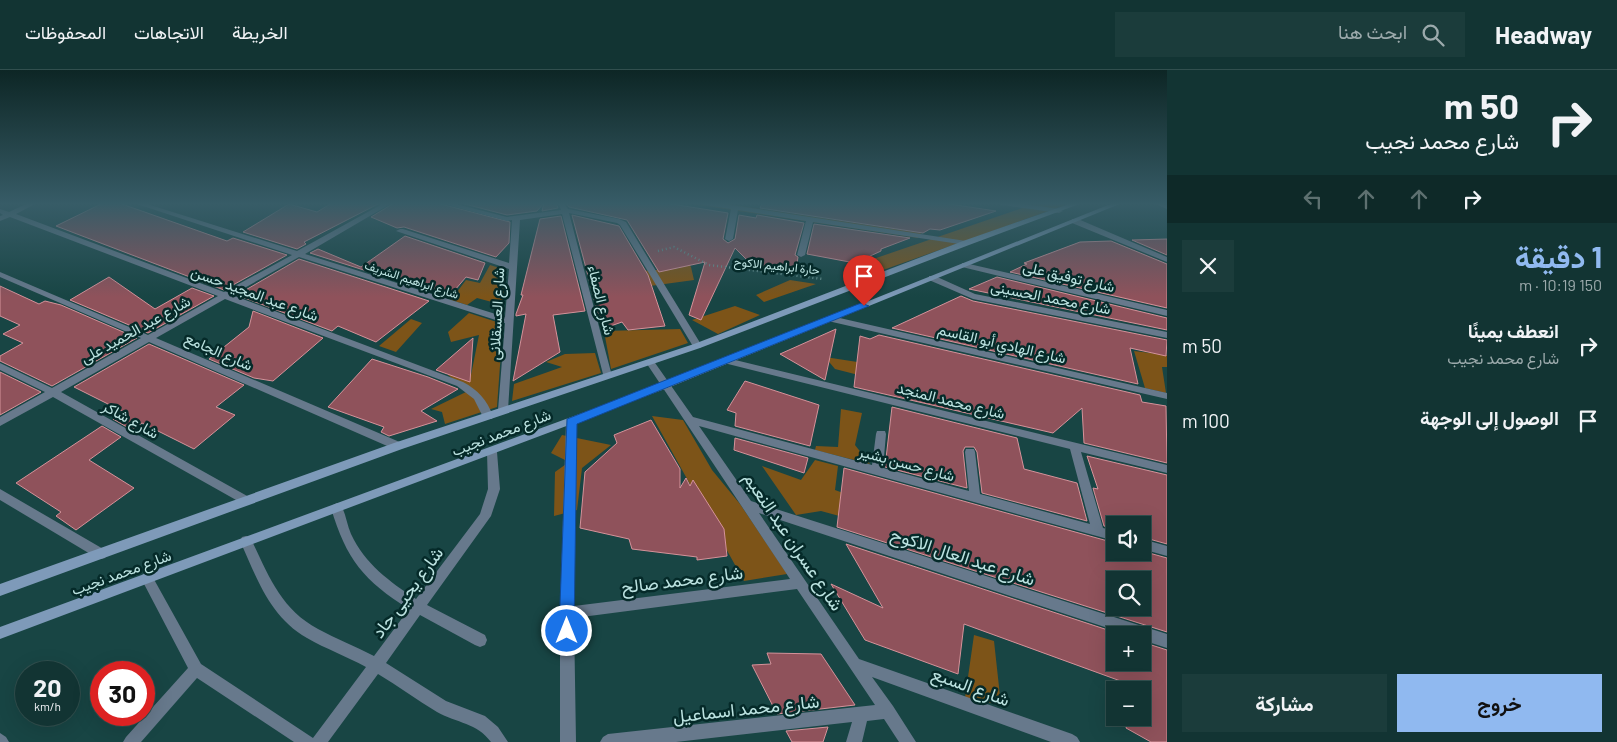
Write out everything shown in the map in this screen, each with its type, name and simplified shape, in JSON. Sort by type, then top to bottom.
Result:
[{"type":"main road","name":"شارع محمد نجيب","points":[[0,590],[398,446],[697,346],[991,234]]},
{"type":"main road","name":"شارع محمد نجيب","points":[[0,633],[571,422],[1042,234]]},
{"type":"street","name":"شارع عبد المجيد حسن","points":[[63,234],[222,296],[460,384],[474,392],[485,403],[488,416]]},
{"type":"street","name":"شارع ابراهيم الشريف","points":[[236,234],[509,322]]},
{"type":"street","name":"شارع عبد الحميد على","points":[[0,422],[149,336],[333,234]]},
{"type":"street","points":[[410,234],[512,267]]},
{"type":"street","name":"شارع العسقلانى","points":[[503,410],[515,234]]},
{"type":"street","name":"شارع الصفاء","points":[[570,234],[607,376]]},
{"type":"street","points":[[630,234],[697,346]]},
{"type":"street","points":[[729,239],[730,234]]},
{"type":"street","points":[[801,255],[806,234]]},
{"type":"street","points":[[910,234],[966,243]]},
{"type":"street","points":[[1107,234],[1167,260]]},
{"type":"street","name":"شارع توفيق على","points":[[965,265],[1165,312]]},
{"type":"street","name":"شارع الجامع","points":[[0,274],[149,336],[398,446]]},
{"type":"street","name":"شارع محمد الحسينى","points":[[932,278],[973,296],[1167,334]]},
{"type":"street","name":"شارع الهادي أبو القاسم","points":[[831,319],[1167,396]]},
{"type":"street","name":"شارع محمد المنجد","points":[[727,361],[1167,469]]},
{"type":"street","name":"شارع عسران عبد النعيم","points":[[650,362],[858,665],[908,742]]},
{"type":"street","name":"شارع شاكر","points":[[0,366],[52,392],[246,500]]},
{"type":"street","name":"شارع حسن بشير","points":[[691,420],[1106,534]]},
{"type":"street","points":[[568,742],[567,612],[571,422]]},
{"type":"street","points":[[877,471],[881,434]]},
{"type":"street","points":[[1074,446],[1098,532]]},
{"type":"street","name":"شارع يحيى جاد","points":[[318,742],[420,607],[485,516],[494,489],[492,452]]},
{"type":"street","points":[[970,452],[975,498]]},
{"type":"street","points":[[0,494],[101,554]]},
{"type":"street","name":"شارع عبد العال الاكوح","points":[[748,505],[1167,641]]},
{"type":"street","points":[[337,508],[341,526],[358,560],[374,578],[388,589],[480,640]]},
{"type":"street","points":[[246,541],[278,606],[294,622],[313,634],[376,665],[442,707],[458,715],[482,720],[489,726],[500,742]]},
{"type":"street","points":[[1151,546],[1167,550]]},
{"type":"street","points":[[147,578],[196,669],[306,742]]},
{"type":"street","name":"شارع محمد صالح","points":[[567,612],[801,583]]},
{"type":"street","name":"شارع السبع","points":[[858,665],[1072,742]]},
{"type":"street","points":[[131,742],[196,669]]},
{"type":"street","name":"شارع محمد اسماعيل","points":[[608,742],[888,710]]},
{"type":"street","points":[[854,742],[862,714]]},
{"type":"path","name":"حارة ابراهيم الاكوح","points":[[643,255],[674,247],[709,265],[728,269],[798,274],[854,286]]},
{"type":"shaded area","points":[[894,234],[920,234],[918,238]]},
{"type":"shaded area","points":[[945,234],[983,234],[869,275],[844,269]]},
{"type":"shaded area","points":[[684,257],[691,267],[694,280],[650,286],[619,273],[680,268]]},
{"type":"shaded area","points":[[490,265],[506,270],[503,305],[477,298],[467,305],[451,300],[466,280],[480,283]]},
{"type":"shaded area","points":[[790,280],[816,284],[764,302],[756,295]]},
{"type":"shaded area","points":[[735,306],[760,315],[718,334],[692,320]]},
{"type":"shaded area","points":[[469,313],[503,324],[497,407],[445,424],[442,412],[431,409],[468,391],[448,375],[454,371],[471,375],[479,335],[451,342],[448,332]]},
{"type":"shaded area","points":[[411,319],[422,323],[396,352],[379,346]]},
{"type":"shaded area","points":[[680,329],[688,343],[611,369],[604,331]]},
{"type":"shaded area","points":[[868,338],[886,348],[890,383],[835,369],[825,357],[864,363]]},
{"type":"shaded area","points":[[1134,351],[1167,355],[1167,367],[1162,367],[1166,393],[1145,388]]},
{"type":"shaded area","points":[[595,353],[601,373],[512,401],[514,384],[562,367],[546,362],[565,354]]},
{"type":"shaded area","points":[[841,409],[862,413],[855,445],[870,464],[815,450],[816,446],[838,447]]},
{"type":"shaded area","points":[[652,416],[683,420],[712,470],[740,504],[787,574],[744,581]]},
{"type":"shaded area","points":[[562,435],[611,445],[582,468],[577,510],[554,516],[555,472],[569,462],[551,453]]},
{"type":"shaded area","points":[[815,460],[838,466],[835,490],[862,500],[854,520],[821,511],[796,515],[762,466],[801,480]]},
{"type":"shaded area","points":[[974,635],[994,641],[1001,705],[965,698]]},
{"type":"building","points":[[78,234],[208,234],[227,241],[233,238],[287,255],[224,290]]},
{"type":"building","points":[[250,234],[319,234],[304,242],[306,244],[297,249]]},
{"type":"building","points":[[427,234],[509,234],[509,243],[496,257]]},
{"type":"building","points":[[536,234],[566,234],[585,311],[553,315],[560,352],[513,381],[526,314],[516,316],[523,295],[521,295]]},
{"type":"building","points":[[577,234],[624,234],[648,275],[665,326],[628,330],[622,322],[602,329]]},
{"type":"building","points":[[636,234],[724,234],[723,239],[728,243],[735,239],[736,234],[801,234],[795,255],[798,257],[796,270],[752,265],[735,248],[701,320],[689,315],[705,262],[659,272]]},
{"type":"building","points":[[812,234],[885,234],[910,238],[881,249],[881,251],[855,263],[807,254]]},
{"type":"building","points":[[405,236],[485,263],[478,280],[466,277],[449,297],[310,253],[318,249],[361,267]]},
{"type":"building","points":[[1167,239],[1167,255],[1132,240]]},
{"type":"building","points":[[1111,241],[1167,264],[1167,308],[1010,272],[1027,264],[1024,263],[1080,242]]},
{"type":"building","points":[[299,259],[429,301],[376,342],[338,326],[332,331],[237,295]]},
{"type":"building","points":[[109,277],[155,309],[192,288],[214,296],[148,333],[70,300]]},
{"type":"building","points":[[997,277],[1167,318],[1167,330],[969,289]]},
{"type":"building","points":[[0,286],[39,304],[45,301],[61,305],[137,338],[52,386],[0,361],[0,356],[23,343],[3,334],[20,325],[0,316]]},
{"type":"building","points":[[961,296],[973,301],[1167,340],[1166,356],[1130,348],[1138,384],[892,328]]},
{"type":"building","points":[[253,311],[323,338],[273,381],[254,378],[209,359],[249,327]]},
{"type":"building","points":[[836,329],[825,380],[780,354]]},
{"type":"building","points":[[879,335],[1140,395],[1142,402],[1166,406],[1167,463],[1084,443],[1082,408],[1053,433],[854,387],[860,336],[870,339]]},
{"type":"building","points":[[473,338],[470,382],[436,370]]},
{"type":"building","points":[[149,344],[244,385],[216,407],[235,415],[194,449],[142,423],[132,430],[113,419],[124,412],[74,387]]},
{"type":"building","points":[[372,359],[458,389],[421,411],[437,421],[389,436],[381,432],[384,427],[328,407]]},
{"type":"building","points":[[0,372],[41,392],[0,415]]},
{"type":"building","points":[[745,381],[819,405],[810,446],[735,426],[736,413],[727,410]]},
{"type":"building","points":[[892,407],[1017,438],[1024,469],[1077,483],[1087,521],[982,493],[977,452],[974,447],[965,447],[963,451],[967,488],[885,467]]},
{"type":"building","points":[[651,420],[680,469],[680,488],[686,478],[690,486],[693,480],[724,529],[727,556],[697,560],[697,557],[632,549],[629,539],[580,528],[585,472],[617,443],[614,435]]},
{"type":"building","points":[[102,426],[121,437],[89,460],[134,488],[76,530],[56,516],[61,512],[16,483]]},
{"type":"building","points":[[735,438],[808,458],[804,473],[734,450]]},
{"type":"building","points":[[1087,456],[1167,475],[1167,544],[1151,540],[1151,516],[1106,516],[1106,527],[1104,526],[1093,488],[1098,489]]},
{"type":"building","points":[[844,468],[1106,541],[1106,561],[1151,561],[1151,554],[1167,558],[1167,632],[1117,616],[1151,616],[1151,571],[1106,571],[1106,613],[837,527]]},
{"type":"building","points":[[846,544],[1106,629],[1106,671],[1151,671],[1151,645],[1167,650],[1167,742],[1151,742],[1126,728],[1127,726],[1151,726],[1151,681],[1121,681],[964,624],[958,674],[865,640],[831,584],[883,608]]},
{"type":"building","points":[[767,653],[821,654],[855,705],[777,714],[752,665],[771,664]]},
{"type":"building","points":[[828,727],[823,742],[792,742],[786,731]]},
{"type":"route","points":[[567,631],[571,422],[864,306]]}]
